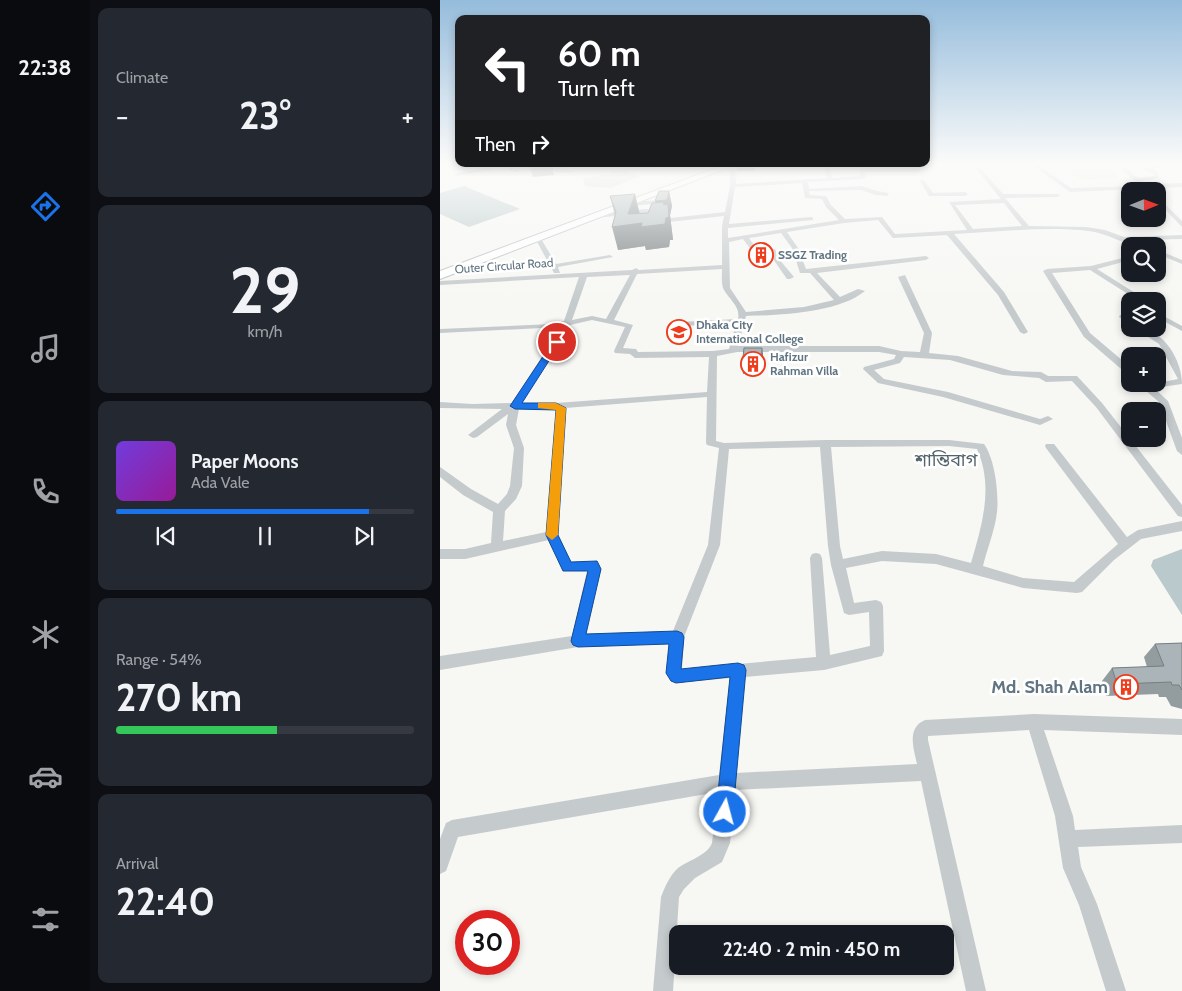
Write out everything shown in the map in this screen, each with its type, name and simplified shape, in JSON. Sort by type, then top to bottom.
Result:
[{"type":"main road","points":[[440,266],[580,211]]},
{"type":"main road","points":[[440,266],[590,211]]},
{"type":"main road","points":[[440,273],[598,211]]},
{"type":"main road","points":[[600,215],[607,211]]},
{"type":"main road","points":[[440,273],[610,211]]},
{"type":"street","points":[[600,215],[644,211]]},
{"type":"street","points":[[647,211],[650,222],[727,214],[725,226],[726,288],[739,305],[741,318],[732,351]]},
{"type":"street","points":[[834,211],[844,221]]},
{"type":"street","points":[[956,211],[971,231]]},
{"type":"street","points":[[1014,211],[1027,228]]},
{"type":"street","points":[[1169,211],[1182,225]]},
{"type":"street","points":[[726,240],[877,216],[893,236],[1027,228],[1086,228],[1103,231],[1120,238],[1182,237]]},
{"type":"street","points":[[725,226],[811,219]]},
{"type":"street","points":[[783,231],[795,248],[803,270],[812,271],[926,258]]},
{"type":"street","points":[[949,233],[1001,294],[1024,332]]},
{"type":"street","points":[[745,237],[754,250],[773,250],[776,259],[790,277]]},
{"type":"street","name":"Outer Circular Road","points":[[440,283],[559,275],[538,238]]},
{"type":"street","points":[[1166,256],[1182,262]]},
{"type":"street","points":[[554,266],[610,257]]},
{"type":"street","points":[[1121,260],[1091,268],[1047,271],[1087,335],[1121,364]]},
{"type":"street","points":[[559,275],[726,267]]},
{"type":"street","points":[[1091,268],[1130,292]]},
{"type":"street","points":[[611,323],[610,320],[636,270]]},
{"type":"street","points":[[812,271],[822,286],[829,290],[839,301]]},
{"type":"street","points":[[497,547],[499,510],[512,496],[516,486],[519,448],[511,419],[514,406],[567,323],[584,274]]},
{"type":"street","points":[[902,277],[928,333],[924,355]]},
{"type":"street","points":[[679,324],[806,311],[839,301],[861,291]]},
{"type":"street","points":[[440,331],[483,331],[567,323],[592,318],[628,325],[629,328],[618,351],[634,351],[635,355],[713,354],[732,351],[879,349],[901,354],[924,355],[965,361],[1003,373],[1041,375],[1046,379],[1074,378],[1099,405],[1182,514]]},
{"type":"street","points":[[1166,320],[1182,329]]},
{"type":"street","points":[[1154,337],[1162,342],[1181,374],[1166,381]]},
{"type":"street","points":[[713,354],[711,443],[724,446],[825,444],[949,444],[980,446],[983,450],[990,477],[991,512],[976,568]]},
{"type":"street","points":[[901,354],[896,361],[867,369],[880,381],[945,394],[1040,422],[1048,419]]},
{"type":"street","points":[[1152,392],[1163,401],[1181,449]]},
{"type":"street","points":[[440,405],[472,407],[556,406],[712,394]]},
{"type":"street","points":[[473,435],[514,406]]},
{"type":"street","points":[[556,406],[561,408],[552,535],[567,567],[592,565],[594,569],[578,641]]},
{"type":"street","points":[[724,446],[714,545],[677,637],[674,673],[676,676],[824,663],[877,651],[876,606],[849,609],[837,565],[825,444]]},
{"type":"street","points":[[1050,446],[1125,544]]},
{"type":"street","points":[[440,471],[467,492],[499,510]]},
{"type":"street","points":[[837,565],[882,556],[936,559],[976,568],[1022,584],[1077,588],[1125,544],[1138,535],[1182,526]]},
{"type":"street","points":[[440,554],[465,554],[552,535]]},
{"type":"street","points":[[816,558],[824,663]]},
{"type":"street","points":[[440,662],[578,641],[677,637]]},
{"type":"street","points":[[663,991],[674,884],[687,872],[716,856],[721,843],[738,670]]},
{"type":"street","points":[[1034,722],[1064,816],[1072,868],[1088,904],[1116,991]]},
{"type":"street","points":[[976,991],[920,740],[921,732],[924,728],[1034,722],[1182,727]]},
{"type":"street","points":[[440,865],[452,829],[728,782],[927,772]]},
{"type":"street","points":[[1068,839],[1182,834]]},
{"type":"shaded area","points":[[440,211],[514,211],[469,227],[440,214]]},
{"type":"shaded area","points":[[1182,549],[1182,615],[1151,566],[1153,560]]},
{"type":"building","points":[[629,211],[628,214],[669,211],[669,217],[666,218],[665,224],[641,227],[642,223],[612,227],[616,212]]},
{"type":"building","name":"Hafizur Rahman Villa","points":[[744,348],[762,348],[761,367],[742,367]]},
{"type":"building","points":[[1182,643],[1182,690],[1179,685],[1172,685],[1171,682],[1117,684],[1112,668],[1164,666],[1155,644]]},
{"type":"slow traffic","points":[[541,406],[561,408],[552,535]]},
{"type":"place","name":"SSGZ Trading","points":[[761,255]]},
{"type":"place","name":"Dhaka City International College","points":[[679,332]]},
{"type":"place","name":"Hafizur Rahman Villa","points":[[753,364]]},
{"type":"place","name":"Md. Shah Alam","points":[[1126,687]]},
{"type":"district","name":"শান্তিবাগ","points":[[946,460]]},
{"type":"route","points":[[557,342],[515,406],[556,406],[561,408],[552,535],[567,567],[594,566],[578,641],[677,637],[674,673],[676,676],[738,670],[725,812]]}]
